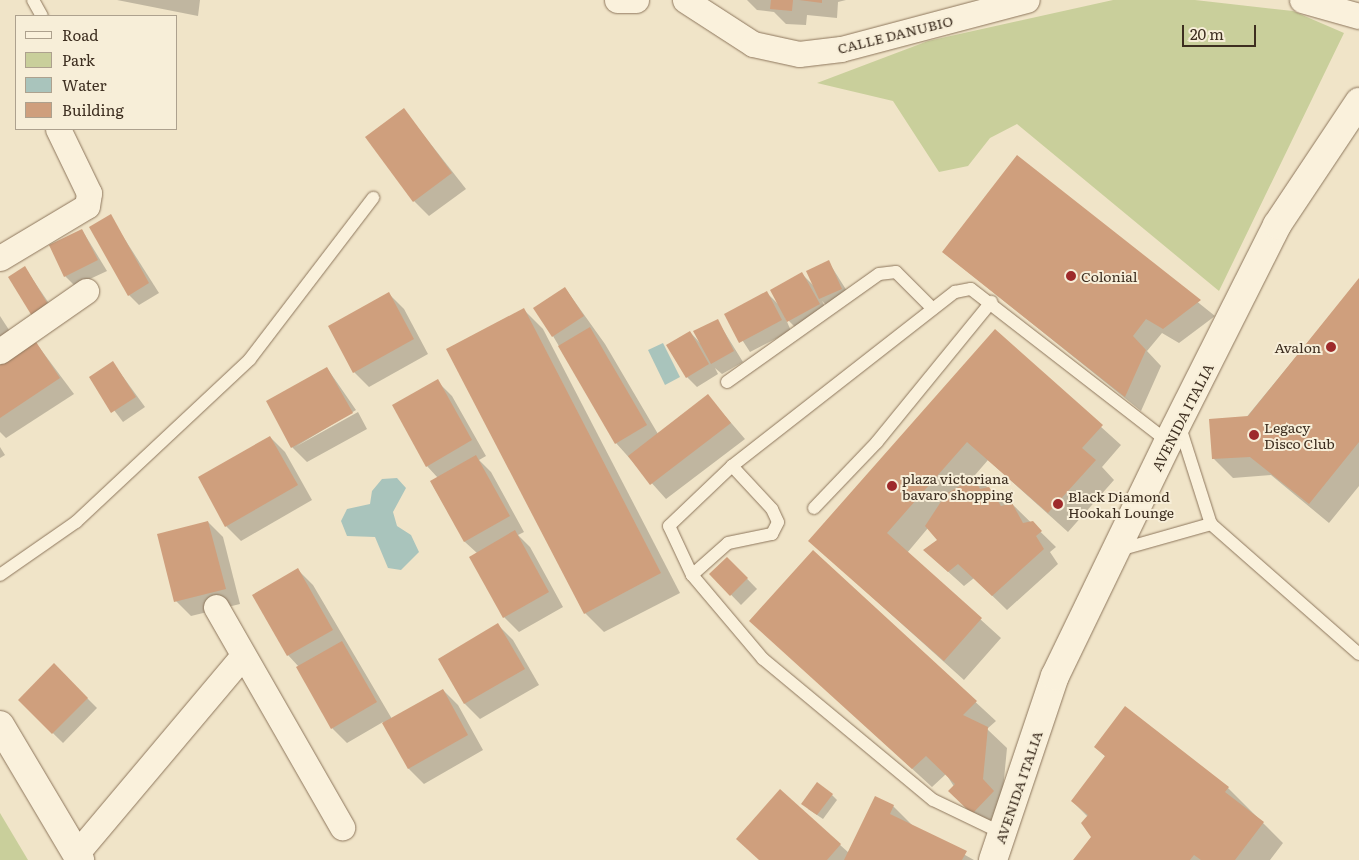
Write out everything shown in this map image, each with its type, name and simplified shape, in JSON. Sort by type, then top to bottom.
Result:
[{"type":"street","points":[[617,0],[636,0]]},
{"type":"street","name":"CALLE DANUBIO","points":[[685,0],[753,44],[799,54],[841,49],[1027,0]]},
{"type":"street","points":[[1302,0],[1359,16]]},
{"type":"street","name":"AVENIDA ITALIA","points":[[993,860],[1055,676],[1277,225],[1359,102]]},
{"type":"street","points":[[0,258],[87,206],[89,192],[58,130]]},
{"type":"street","points":[[0,351],[86,291]]},
{"type":"street","points":[[216,607],[342,827]]},
{"type":"street","points":[[0,725],[78,857],[243,656]]},
{"type":"lane","points":[[33,0],[41,15]]},
{"type":"lane","points":[[0,575],[76,522],[250,359],[373,198]]},
{"type":"lane","points":[[727,382],[879,274],[896,272],[933,309]]},
{"type":"lane","points":[[1002,833],[932,800],[770,666],[692,575],[669,526],[732,466],[955,292],[972,289],[1173,433],[1211,524],[1359,654]]},
{"type":"lane","points":[[814,508],[877,442],[991,302]]},
{"type":"lane","points":[[692,575],[728,543],[772,534],[778,522],[772,509],[732,466]]},
{"type":"lane","points":[[1116,552],[1211,524]]},
{"type":"green space","points":[[1113,0],[1195,0],[1293,11],[1344,33],[1219,291],[1017,124],[990,138],[968,166],[939,172],[893,101],[817,83],[928,41]]},
{"type":"green space","points":[[0,813],[28,860],[0,860]]},
{"type":"water","points":[[663,343],[680,377],[665,385],[648,350]]},
{"type":"water","points":[[397,478],[406,488],[393,512],[397,526],[411,535],[419,552],[401,570],[388,568],[375,537],[347,536],[341,521],[347,509],[370,504],[372,491],[382,479]]},
{"type":"building","points":[[771,0],[793,0],[792,11],[770,9]]},
{"type":"building","points":[[799,0],[822,0],[822,3]]},
{"type":"building","points":[[404,108],[452,173],[413,202],[365,137]]},
{"type":"building","name":"Colonial","points":[[1017,155],[1201,300],[1163,329],[1146,319],[1133,336],[1146,350],[1125,397],[942,252]]},
{"type":"building","points":[[111,214],[149,283],[128,296],[89,227]]},
{"type":"building","points":[[82,229],[98,260],[64,277],[49,245]]},
{"type":"building","points":[[829,260],[842,289],[819,299],[806,271]]},
{"type":"building","points":[[25,266],[52,311],[35,321],[8,277]]},
{"type":"building","points":[[802,272],[820,304],[787,322],[770,290]]},
{"type":"building","name":"Avalon","points":[[1359,278],[1359,442],[1309,504],[1250,457],[1212,459],[1209,419],[1248,416]]},
{"type":"building","points":[[565,287],[584,316],[552,337],[533,308]]},
{"type":"building","points":[[767,291],[782,320],[739,343],[724,314]]},
{"type":"building","points":[[389,292],[414,339],[353,373],[328,326]]},
{"type":"building","points":[[524,308],[661,573],[584,614],[446,349]]},
{"type":"building","points":[[718,319],[734,351],[711,364],[693,331]]},
{"type":"building","points":[[590,327],[647,425],[615,444],[558,346]]},
{"type":"building","name":"plaza victoriana bavaro shopping","points":[[995,329],[1103,425],[1082,448],[1096,460],[1048,513],[967,442],[887,533],[982,618],[944,661],[808,541]]},
{"type":"building","points":[[690,331],[709,364],[686,378],[666,345]]},
{"type":"building","points":[[36,342],[60,378],[0,418],[0,365]]},
{"type":"building","points":[[113,361],[136,397],[111,413],[89,377]]},
{"type":"building","points":[[327,367],[353,413],[291,448],[266,401]]},
{"type":"building","points":[[438,379],[472,440],[426,467],[392,405]]},
{"type":"building","points":[[708,394],[731,423],[650,485],[628,456]]},
{"type":"building","points":[[270,436],[298,485],[225,527],[198,477]]},
{"type":"building","points":[[476,455],[510,516],[464,542],[430,481]]},
{"type":"building","points":[[974,478],[980,489],[989,487],[1001,506],[1012,503],[1023,523],[1033,521],[1042,531],[1036,536],[1044,549],[992,596],[958,564],[948,572],[923,550],[937,540],[925,526],[946,494]]},
{"type":"building","points":[[208,521],[226,589],[174,602],[157,534]]},
{"type":"building","points":[[515,530],[549,592],[503,618],[469,557]]},
{"type":"building","points":[[813,550],[977,701],[963,715],[988,727],[983,779],[994,791],[972,814],[948,791],[955,784],[926,756],[912,769],[749,621]]},
{"type":"building","points":[[727,557],[748,578],[730,596],[709,574]]},
{"type":"building","points":[[298,568],[333,630],[287,656],[252,595]]},
{"type":"building","points":[[498,623],[525,669],[464,704],[438,659]]},
{"type":"building","points":[[342,641],[377,702],[331,729],[296,667]]},
{"type":"building","points":[[54,663],[88,698],[52,734],[18,700]]},
{"type":"building","points":[[443,689],[468,735],[408,769],[382,723]]},
{"type":"building","points":[[1125,706],[1229,787],[1225,792],[1264,822],[1235,860],[1201,860],[1194,855],[1190,860],[1073,860],[1091,837],[1081,823],[1088,815],[1071,801],[1105,756],[1094,747]]},
{"type":"building","points":[[817,782],[833,794],[817,815],[801,804]]},
{"type":"building","points":[[780,789],[841,844],[827,860],[759,860],[736,839]]},
{"type":"building","points":[[875,796],[894,805],[890,814],[967,851],[962,860],[844,860]]},
{"type":"place","name":"Colonial","points":[[1071,276]]},
{"type":"place","name":"Avalon","points":[[1331,347]]},
{"type":"place","name":"Legacy Disco Club","points":[[1254,435]]},
{"type":"place","name":"plaza victoriana bavaro shopping","points":[[892,486]]},
{"type":"place","name":"Black Diamond Hookah Lounge","points":[[1058,504]]}]
